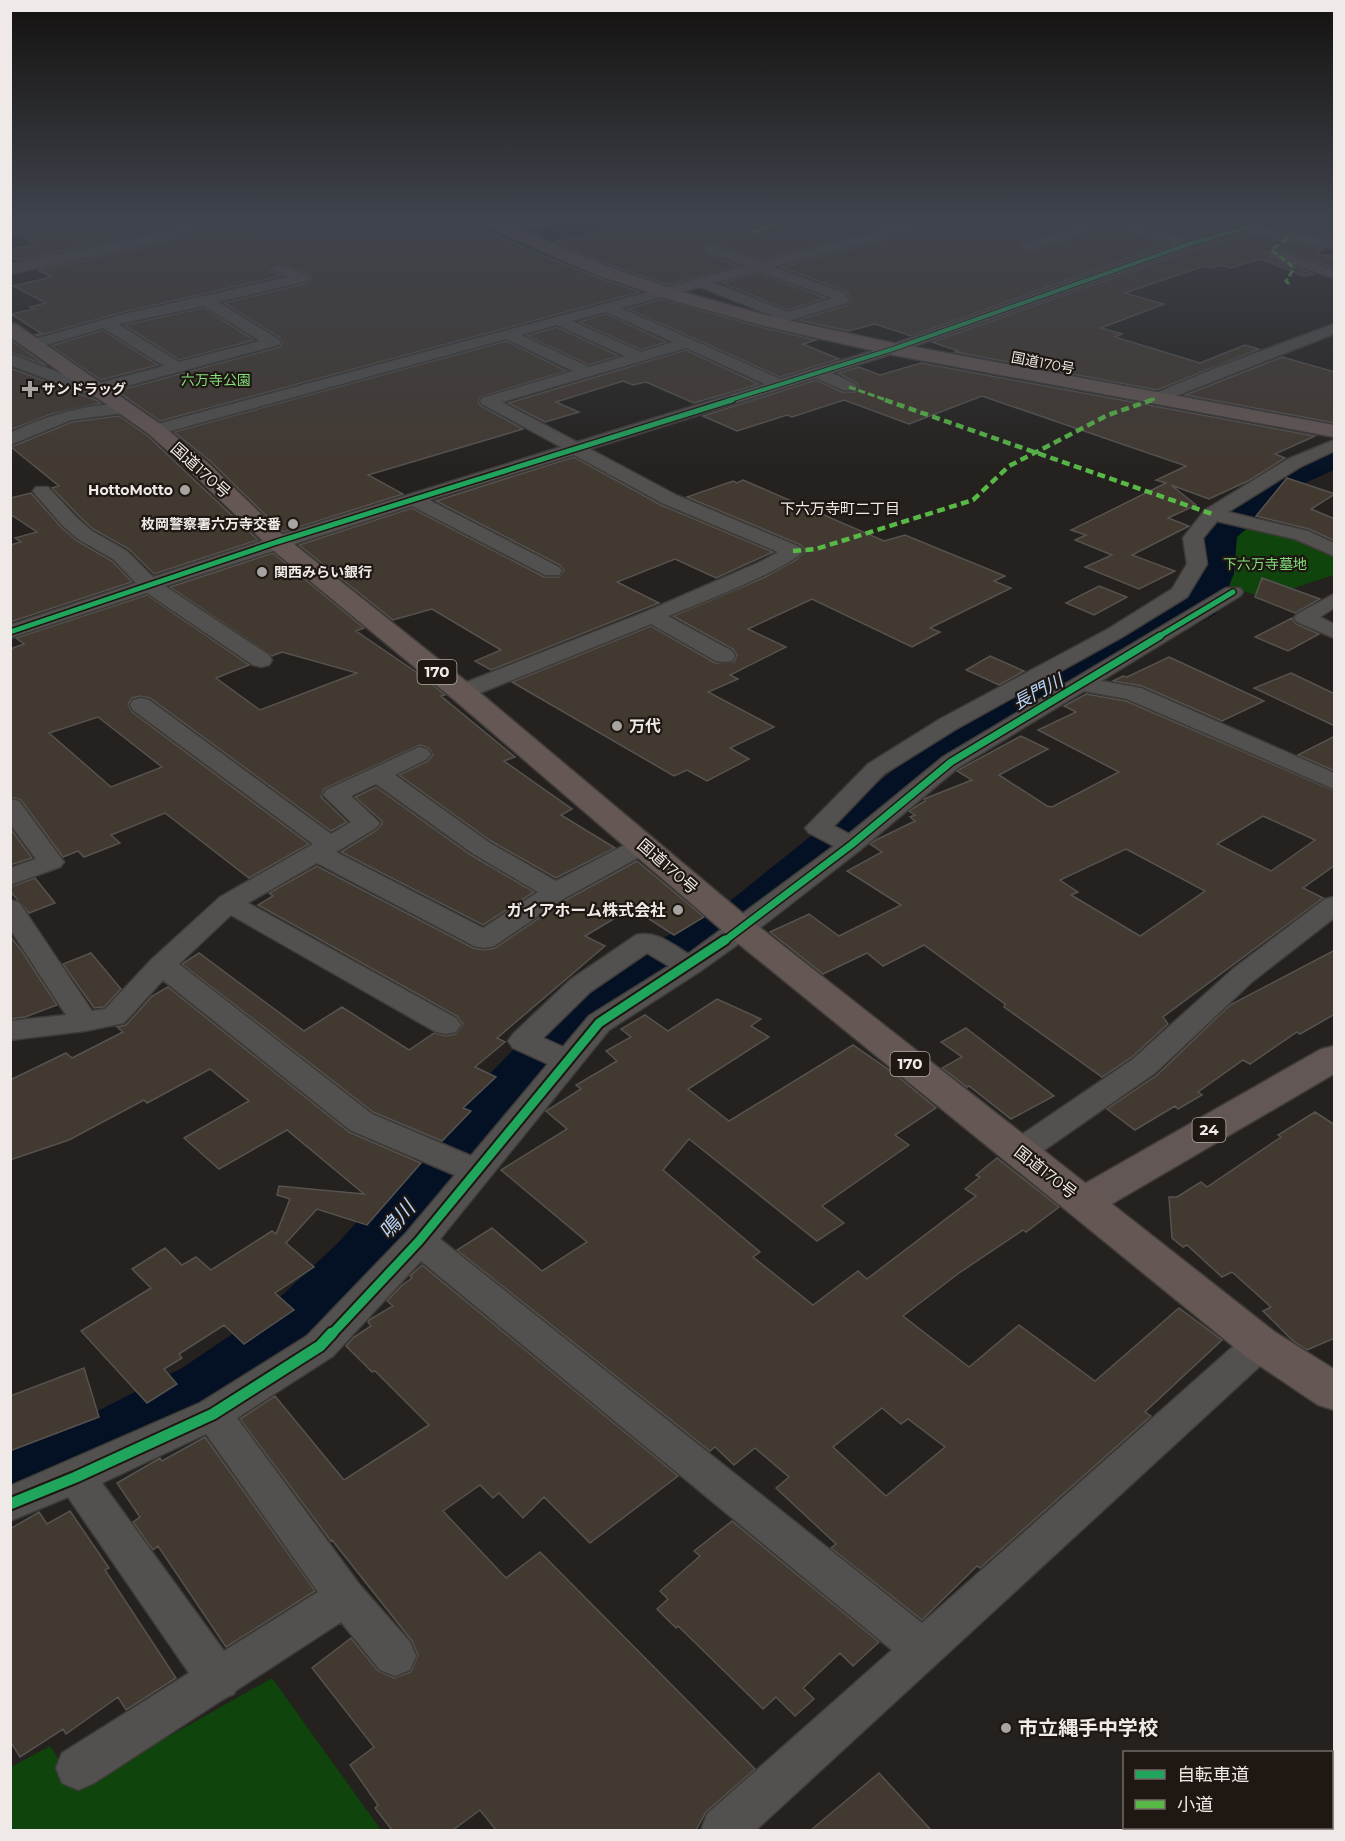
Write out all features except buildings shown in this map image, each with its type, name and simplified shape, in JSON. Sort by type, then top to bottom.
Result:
[{"type":"highway","name":"国道170号","points":[[710,303],[893,349],[1335,431]]},
{"type":"highway","name":"国道170号","points":[[10,328],[156,430],[200,467],[276,542],[462,692],[733,921],[1260,1344],[1335,1392]]},
{"type":"main road","name":"24","points":[[1084,1202],[1335,1058]]},
{"type":"street","points":[[33,344],[105,324],[198,303]]},
{"type":"street","points":[[10,440],[37,425],[106,408],[110,398],[177,368],[273,342],[209,303]]},
{"type":"street","points":[[156,430],[623,303]]},
{"type":"street","points":[[744,303],[778,319],[832,303]]},
{"type":"street","points":[[10,632],[276,542],[893,349],[1023,303]]},
{"type":"street","points":[[607,307],[778,384]]},
{"type":"street","points":[[558,320],[640,357]]},
{"type":"street","points":[[105,324],[177,368]]},
{"type":"street","points":[[1157,399],[1228,368],[1335,329]]},
{"type":"street","points":[[507,334],[587,372]]},
{"type":"street","points":[[462,692],[652,616],[769,565],[793,551],[669,499],[488,401],[688,343]]},
{"type":"street","points":[[10,359],[110,398]]},
{"type":"street","points":[[816,372],[849,387]]},
{"type":"street","points":[[850,844],[818,828],[876,769],[948,724],[1115,633],[1180,593],[1197,564],[1193,538],[1212,514],[1294,463],[1335,444]]},
{"type":"street","points":[[42,491],[70,522],[85,535],[120,555],[149,585],[261,660]]},
{"type":"street","points":[[415,500],[552,571]]},
{"type":"street","points":[[1212,514],[1301,535],[1335,550]]},
{"type":"street","points":[[10,1504],[76,1477],[213,1414],[320,1346],[420,1241],[599,1023],[688,966],[733,921],[850,844],[951,762],[1233,592]]},
{"type":"street","points":[[1335,600],[1304,618],[1335,632]]},
{"type":"street","points":[[652,616],[724,656]]},
{"type":"street","points":[[1081,684],[1133,693],[1335,782]]},
{"type":"street","points":[[141,705],[323,849],[484,940],[556,892],[644,845]]},
{"type":"street","points":[[10,1030],[85,1022],[114,1016],[162,965],[229,903],[367,823],[335,795],[419,754]]},
{"type":"street","points":[[378,774],[481,848],[556,892]]},
{"type":"street","points":[[10,806],[51,862],[10,877]]},
{"type":"street","points":[[229,903],[446,1025]]},
{"type":"street","points":[[1020,1152],[1144,1066],[1243,975],[1335,905]]},
{"type":"street","points":[[10,908],[85,1022]]},
{"type":"street","points":[[567,1061],[523,1041],[580,986],[646,941],[688,966]]},
{"type":"street","points":[[162,965],[361,1122],[478,1172]]},
{"type":"street","points":[[420,1241],[923,1650]]},
{"type":"street","points":[[723,1830],[1260,1344]]},
{"type":"street","points":[[213,1414],[345,1597],[395,1656]]},
{"type":"street","points":[[76,1477],[219,1680]]},
{"type":"street","points":[[78,1768],[219,1680],[345,1597]]},
{"type":"green space","name":"下六万寺墓地","points":[[1242,524],[1288,535],[1334,553],[1334,575],[1263,598],[1230,586],[1235,530]]},
{"type":"green space","points":[[272,1678],[381,1830],[11,1830],[11,1767],[50,1746],[78,1788]]},
{"type":"waterway","name":"鳴川","points":[[10,1480],[114,1437],[207,1388],[286,1333],[362,1260],[486,1115],[552,1043],[610,991],[748,912],[937,758],[993,716],[1202,605],[1215,574],[1219,534],[1282,481],[1334,457]]},
{"type":"marked path","points":[[849,387],[1212,514]]},
{"type":"marked path","points":[[793,551],[816,549],[973,500],[1009,466],[1108,415],[1157,398]]},
{"type":"cycle path","points":[[10,632],[277,542],[893,349],[1023,303]]},
{"type":"cycle path","points":[[10,1504],[76,1477],[213,1414],[320,1346],[419,1241],[599,1023],[701,958],[741,929],[851,845],[951,762],[1233,592]]},
{"type":"place","name":"サンドラッグ","points":[[30,389]]},
{"type":"place","name":"HottoMotto","points":[[185,490]]},
{"type":"place","name":"枚岡警察署六万寺交番","points":[[293,524]]},
{"type":"place","name":"関西みらい銀行","points":[[262,572]]},
{"type":"place","name":"万代","points":[[617,726]]},
{"type":"place","name":"ガイアホーム株式会社","points":[[678,910]]},
{"type":"place","name":"市立縄手中学校","points":[[1006,1728]]},
{"type":"district","name":"下六万寺町二丁目","points":[[840,509]]},
{"type":"park label","name":"六万寺公園","points":[[216,380]]},
{"type":"water label","name":"長門川","points":[[1038,692]]}]
